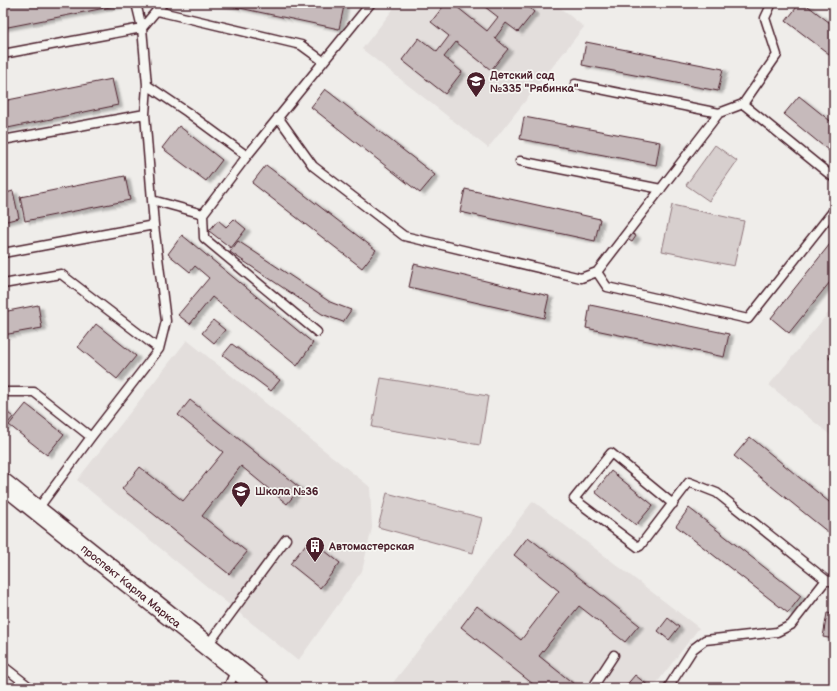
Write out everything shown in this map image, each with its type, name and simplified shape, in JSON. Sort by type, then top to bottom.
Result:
[{"type":"street","name":"проспект Карла Маркса","points":[[3,483],[260,688]]},
{"type":"lane","points":[[37,510],[159,349],[166,321],[154,225],[145,114],[147,85],[142,28],[136,3]]},
{"type":"lane","points":[[3,54],[142,28],[164,3]]},
{"type":"lane","points":[[317,332],[204,238],[203,214],[247,156],[370,3]]},
{"type":"lane","points":[[575,84],[719,113],[743,104],[777,55],[765,18],[772,3]]},
{"type":"lane","points":[[157,11],[301,45],[324,61]]},
{"type":"lane","points":[[147,85],[247,156]]},
{"type":"lane","points":[[743,104],[834,178]]},
{"type":"lane","points":[[278,117],[313,166],[404,236],[581,278],[597,272],[719,113]]},
{"type":"lane","points":[[3,140],[145,114]]},
{"type":"lane","points":[[520,161],[661,189]]},
{"type":"lane","points":[[152,200],[203,214]]},
{"type":"lane","points":[[597,272],[607,287],[748,319],[834,210]]},
{"type":"lane","points":[[3,253],[154,225]]},
{"type":"lane","points":[[3,284],[61,274],[159,349]]},
{"type":"lane","points":[[3,392],[34,392],[91,437]]},
{"type":"lane","points":[[668,688],[693,649],[705,640],[777,632],[790,626],[830,581],[717,493],[689,482],[673,504],[638,547],[574,499],[611,453],[673,504]]},
{"type":"lane","points":[[207,646],[286,539]]},
{"type":"lane","points":[[596,688],[595,684],[614,655]]},
{"type":"lane","points":[[3,666],[31,688]]},
{"type":"lane","points":[[228,688],[236,669]]},
{"type":"shaded area","name":"Детский сад №335 \"Рябинка\"","points":[[398,3],[554,3],[584,27],[488,148],[362,49]]},
{"type":"shaded area","points":[[715,145],[737,161],[709,201],[686,185]]},
{"type":"shaded area","points":[[672,205],[744,221],[734,266],[662,251]]},
{"type":"shaded area","points":[[834,306],[834,438],[769,385]]},
{"type":"shaded area","name":"Школа №36","points":[[187,340],[370,487],[372,528],[362,571],[298,661],[77,480]]},
{"type":"shaded area","points":[[381,378],[488,396],[480,445],[372,427]]},
{"type":"shaded area","points":[[387,493],[482,518],[473,553],[378,527]]},
{"type":"shaded area","points":[[533,501],[699,628],[653,688],[389,688]]},
{"type":"building","points":[[120,3],[120,5],[3,28],[3,4]]},
{"type":"building","points":[[216,3],[329,3],[344,6],[339,29]]},
{"type":"building","points":[[446,3],[452,3],[487,31],[498,17],[480,3],[524,3],[534,12],[518,32],[506,23],[495,38],[508,49],[491,70],[456,42],[444,57],[462,72],[445,94],[402,60],[419,38],[437,52],[449,36],[431,22]]},
{"type":"building","points":[[800,3],[804,3],[834,26],[834,48],[829,54],[786,21]]},
{"type":"building","points":[[586,42],[723,69],[718,91],[582,65]]},
{"type":"building","points":[[112,79],[118,105],[3,129],[3,101]]},
{"type":"building","points":[[325,89],[435,175],[420,193],[311,107]]},
{"type":"building","points":[[799,96],[834,124],[834,155],[784,114]]},
{"type":"building","points":[[524,117],[660,142],[656,165],[520,139]]},
{"type":"building","points":[[179,126],[222,160],[206,181],[162,148]]},
{"type":"building","points":[[266,165],[376,250],[362,268],[252,183]]},
{"type":"building","points":[[125,176],[130,200],[25,221],[20,197]]},
{"type":"building","points":[[465,189],[600,219],[595,241],[460,212]]},
{"type":"building","points":[[13,191],[19,218],[3,222],[3,194]]},
{"type":"building","points":[[234,219],[246,229],[231,248],[209,231],[218,220],[226,227]]},
{"type":"building","points":[[631,233],[636,236],[632,242],[627,239]]},
{"type":"building","points":[[182,235],[313,343],[297,366],[212,297],[190,324],[178,315],[209,278],[195,266],[190,272],[168,254]]},
{"type":"building","points":[[834,239],[834,277],[789,333],[771,318]]},
{"type":"building","points":[[238,241],[330,302],[351,310],[343,322],[322,314],[230,252]]},
{"type":"building","points":[[414,264],[549,296],[544,318],[409,287]]},
{"type":"building","points":[[38,305],[42,328],[3,335],[3,312]]},
{"type":"building","points":[[590,305],[729,334],[724,357],[586,328]]},
{"type":"building","points":[[213,320],[225,330],[214,343],[202,333]]},
{"type":"building","points":[[96,324],[136,356],[117,379],[78,347]]},
{"type":"building","points":[[232,344],[280,380],[271,391],[223,355]]},
{"type":"building","points":[[834,352],[834,363],[829,358]]},
{"type":"building","points":[[190,400],[300,488],[287,504],[241,466],[202,516],[247,552],[229,574],[122,489],[140,467],[183,501],[223,452],[178,415]]},
{"type":"building","points":[[26,404],[64,434],[47,455],[9,425]]},
{"type":"building","points":[[3,409],[13,417],[3,429]]},
{"type":"building","points":[[750,437],[834,506],[834,537],[734,456]]},
{"type":"building","points":[[611,471],[653,505],[636,525],[595,492]]},
{"type":"building","points":[[689,508],[801,596],[788,613],[676,526]]},
{"type":"building","points":[[528,537],[639,625],[625,642],[579,606],[539,656],[579,688],[538,688],[461,627],[477,606],[521,640],[559,591],[514,555]]},
{"type":"building","name":"Автомастерская","points":[[310,539],[340,563],[320,588],[290,564]]},
{"type":"building","points":[[827,613],[834,614],[834,639],[823,637]]},
{"type":"building","points":[[668,618],[679,627],[669,640],[658,631]]},
{"type":"building","points":[[635,675],[651,688],[624,688]]},
{"type":"place","name":"Детский сад №335 \"Рябинка\"","points":[[476,98]]},
{"type":"place","name":"Школа №36","points":[[241,508]]},
{"type":"place","name":"Автомастерская","points":[[315,563]]}]
